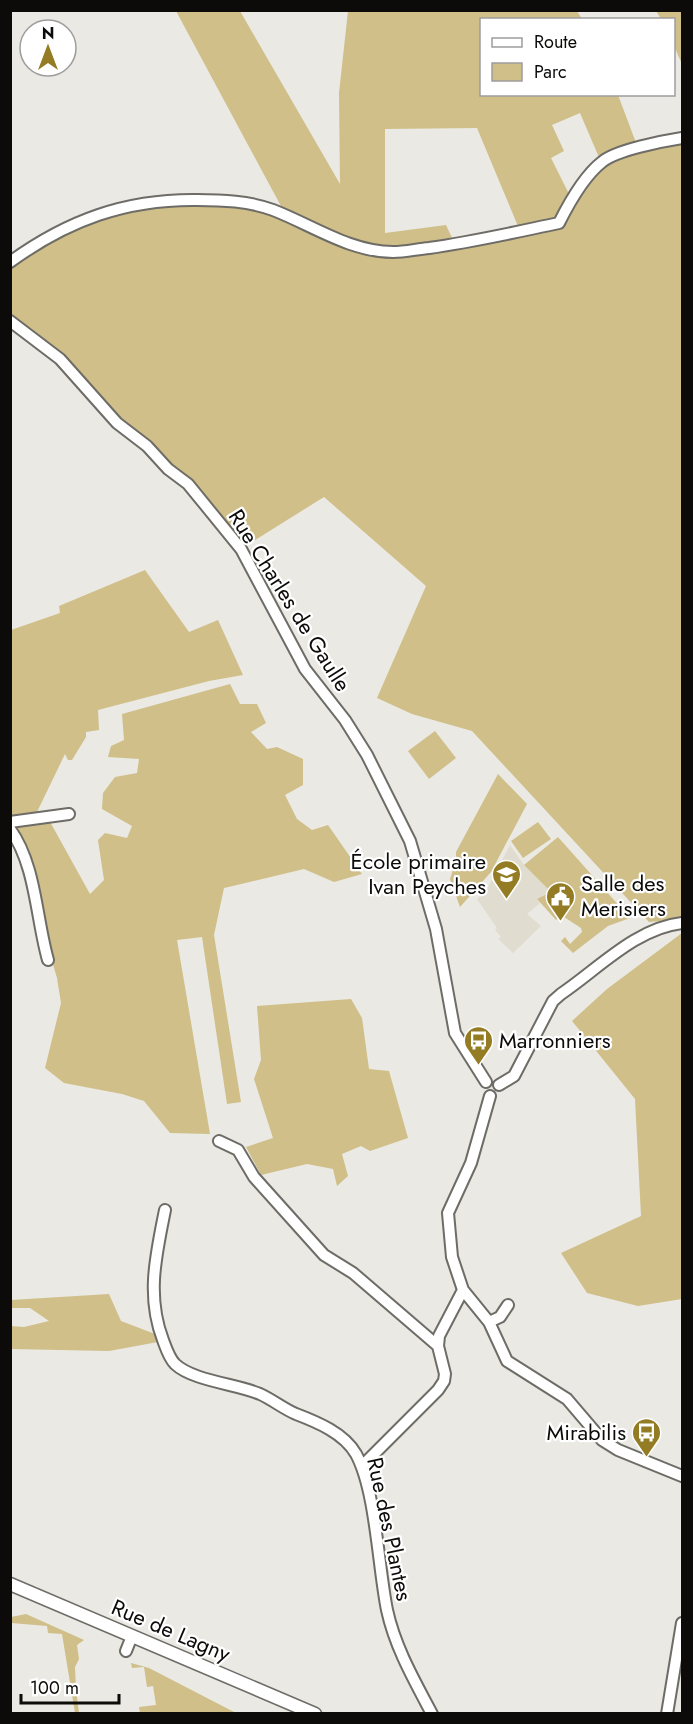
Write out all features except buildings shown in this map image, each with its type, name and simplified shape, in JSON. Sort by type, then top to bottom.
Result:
[{"type":"main road","name":"Rue de Lagny","points":[[10,1584],[315,1713]]},
{"type":"street","points":[[10,262],[60,231],[96,215],[130,204],[162,199],[224,200],[272,209],[340,240],[370,249],[393,252],[463,243],[559,223],[595,167],[604,159],[658,141],[682,138]]},
{"type":"street","name":"Rue Charles de Gaulle","points":[[10,321],[60,359],[117,423],[147,446],[168,469],[188,484],[241,549],[305,669],[345,720],[368,755],[410,841],[436,929],[449,989],[455,1033],[486,1082]]},
{"type":"street","points":[[10,822],[69,814]]},
{"type":"street","points":[[10,829],[27,866],[48,960]]},
{"type":"street","points":[[499,1085],[514,1076],[553,1001],[640,938],[656,930],[682,923]]},
{"type":"street","points":[[490,1095],[484,1090],[486,1082],[493,1080],[499,1085]]},
{"type":"street","points":[[490,1095],[498,1092],[499,1085]]},
{"type":"street","points":[[490,1095],[471,1163],[448,1213],[450,1246],[463,1290],[489,1322],[507,1361],[567,1399],[602,1440],[618,1450],[682,1476]]},
{"type":"street","points":[[219,1141],[238,1150],[254,1177],[324,1255],[353,1273],[438,1346]]},
{"type":"street","name":"Rue des Plantes","points":[[165,1210],[155,1257],[152,1301],[158,1327],[175,1364],[186,1371],[261,1395],[331,1430],[355,1451],[362,1466],[393,1636],[432,1713]]},
{"type":"street","points":[[362,1466],[438,1390],[444,1381],[438,1346],[439,1336],[463,1290]]},
{"type":"street","points":[[489,1322],[500,1317],[508,1305]]},
{"type":"street","points":[[667,1713],[680,1653],[682,1623]]},
{"type":"street","points":[[126,1651],[132,1636]]},
{"type":"shaded area","name":"École primaire Ivan Peyches","points":[[510,845],[524,865],[551,892],[537,900],[540,903],[527,914],[541,926],[513,953],[498,939],[501,937],[495,930],[497,928],[477,899],[487,889]]},
{"type":"green space","points":[[176,11],[240,11],[340,184],[339,93],[348,11],[577,11],[581,18],[480,18],[480,96],[618,96],[638,148],[682,138],[682,919],[649,922],[472,731],[412,714],[377,698],[426,586],[324,497],[247,545],[202,493],[111,414],[63,359],[20,321],[11,317],[11,259],[35,241],[62,228],[91,215],[144,199],[196,195],[282,208]],"holes":[[[580,113],[601,162],[572,200],[551,158],[564,151],[552,125]],[[477,128],[520,231],[455,244],[446,225],[385,233],[385,129]]]},
{"type":"green space","points":[[656,11],[682,11],[682,64],[675,48],[675,18],[660,18]]},
{"type":"green space","points":[[145,570],[189,632],[218,620],[243,675],[209,681],[98,710],[99,730],[86,732],[86,737],[72,760],[68,760],[65,754],[36,814],[11,818],[11,630],[60,613],[59,606]]},
{"type":"green space","points":[[230,684],[240,704],[257,704],[266,723],[251,732],[267,749],[277,747],[303,759],[303,785],[285,795],[297,819],[312,830],[328,825],[362,874],[334,882],[304,869],[224,888],[214,935],[241,1102],[227,1104],[202,937],[177,940],[210,1134],[170,1133],[144,1101],[122,1094],[64,1083],[45,1068],[61,1003],[57,978],[12,825],[27,826],[49,820],[90,894],[104,880],[98,840],[105,833],[127,838],[132,826],[102,809],[103,793],[115,777],[137,773],[139,759],[108,757],[111,746],[124,740],[122,714]]},
{"type":"green space","points":[[435,731],[456,758],[429,779],[408,751]]},
{"type":"green space","points":[[498,774],[527,804],[491,872],[460,907],[450,879],[456,852]]},
{"type":"green space","points":[[538,822],[551,839],[523,858],[511,841]]},
{"type":"green space","points":[[558,837],[630,918],[608,926],[573,953],[561,941],[565,937],[570,944],[582,932],[581,928],[561,915],[556,920],[537,899],[551,892],[524,865]]},
{"type":"green space","points":[[682,933],[682,1299],[638,1306],[587,1293],[561,1253],[641,1216],[635,1099],[572,1021],[607,989]]},
{"type":"green space","points":[[351,999],[362,1018],[369,1069],[389,1071],[408,1138],[370,1151],[361,1146],[342,1154],[348,1176],[337,1186],[333,1169],[307,1164],[261,1175],[246,1147],[273,1138],[254,1079],[261,1060],[257,1006]]},
{"type":"green space","points":[[109,1294],[121,1321],[155,1334],[158,1342],[109,1351],[11,1349],[10,1326],[24,1327],[49,1321],[30,1308],[11,1308],[11,1300]]},
{"type":"green space","points":[[26,1614],[84,1640],[77,1645],[79,1659],[75,1667],[79,1713],[75,1713],[62,1634],[48,1633],[47,1626],[11,1623],[11,1617]]},
{"type":"green space","points":[[131,1663],[149,1668],[236,1713],[140,1713],[139,1707],[156,1705],[153,1686],[147,1687],[144,1667],[132,1668]]},
{"type":"place","name":"École primaire Ivan Peyches","points":[[507,900]]},
{"type":"place","name":"Salle des Merisiers","points":[[560,922]]},
{"type":"place","name":"Marronniers","points":[[478,1066]]},
{"type":"place","name":"Mirabilis","points":[[647,1458]]}]
